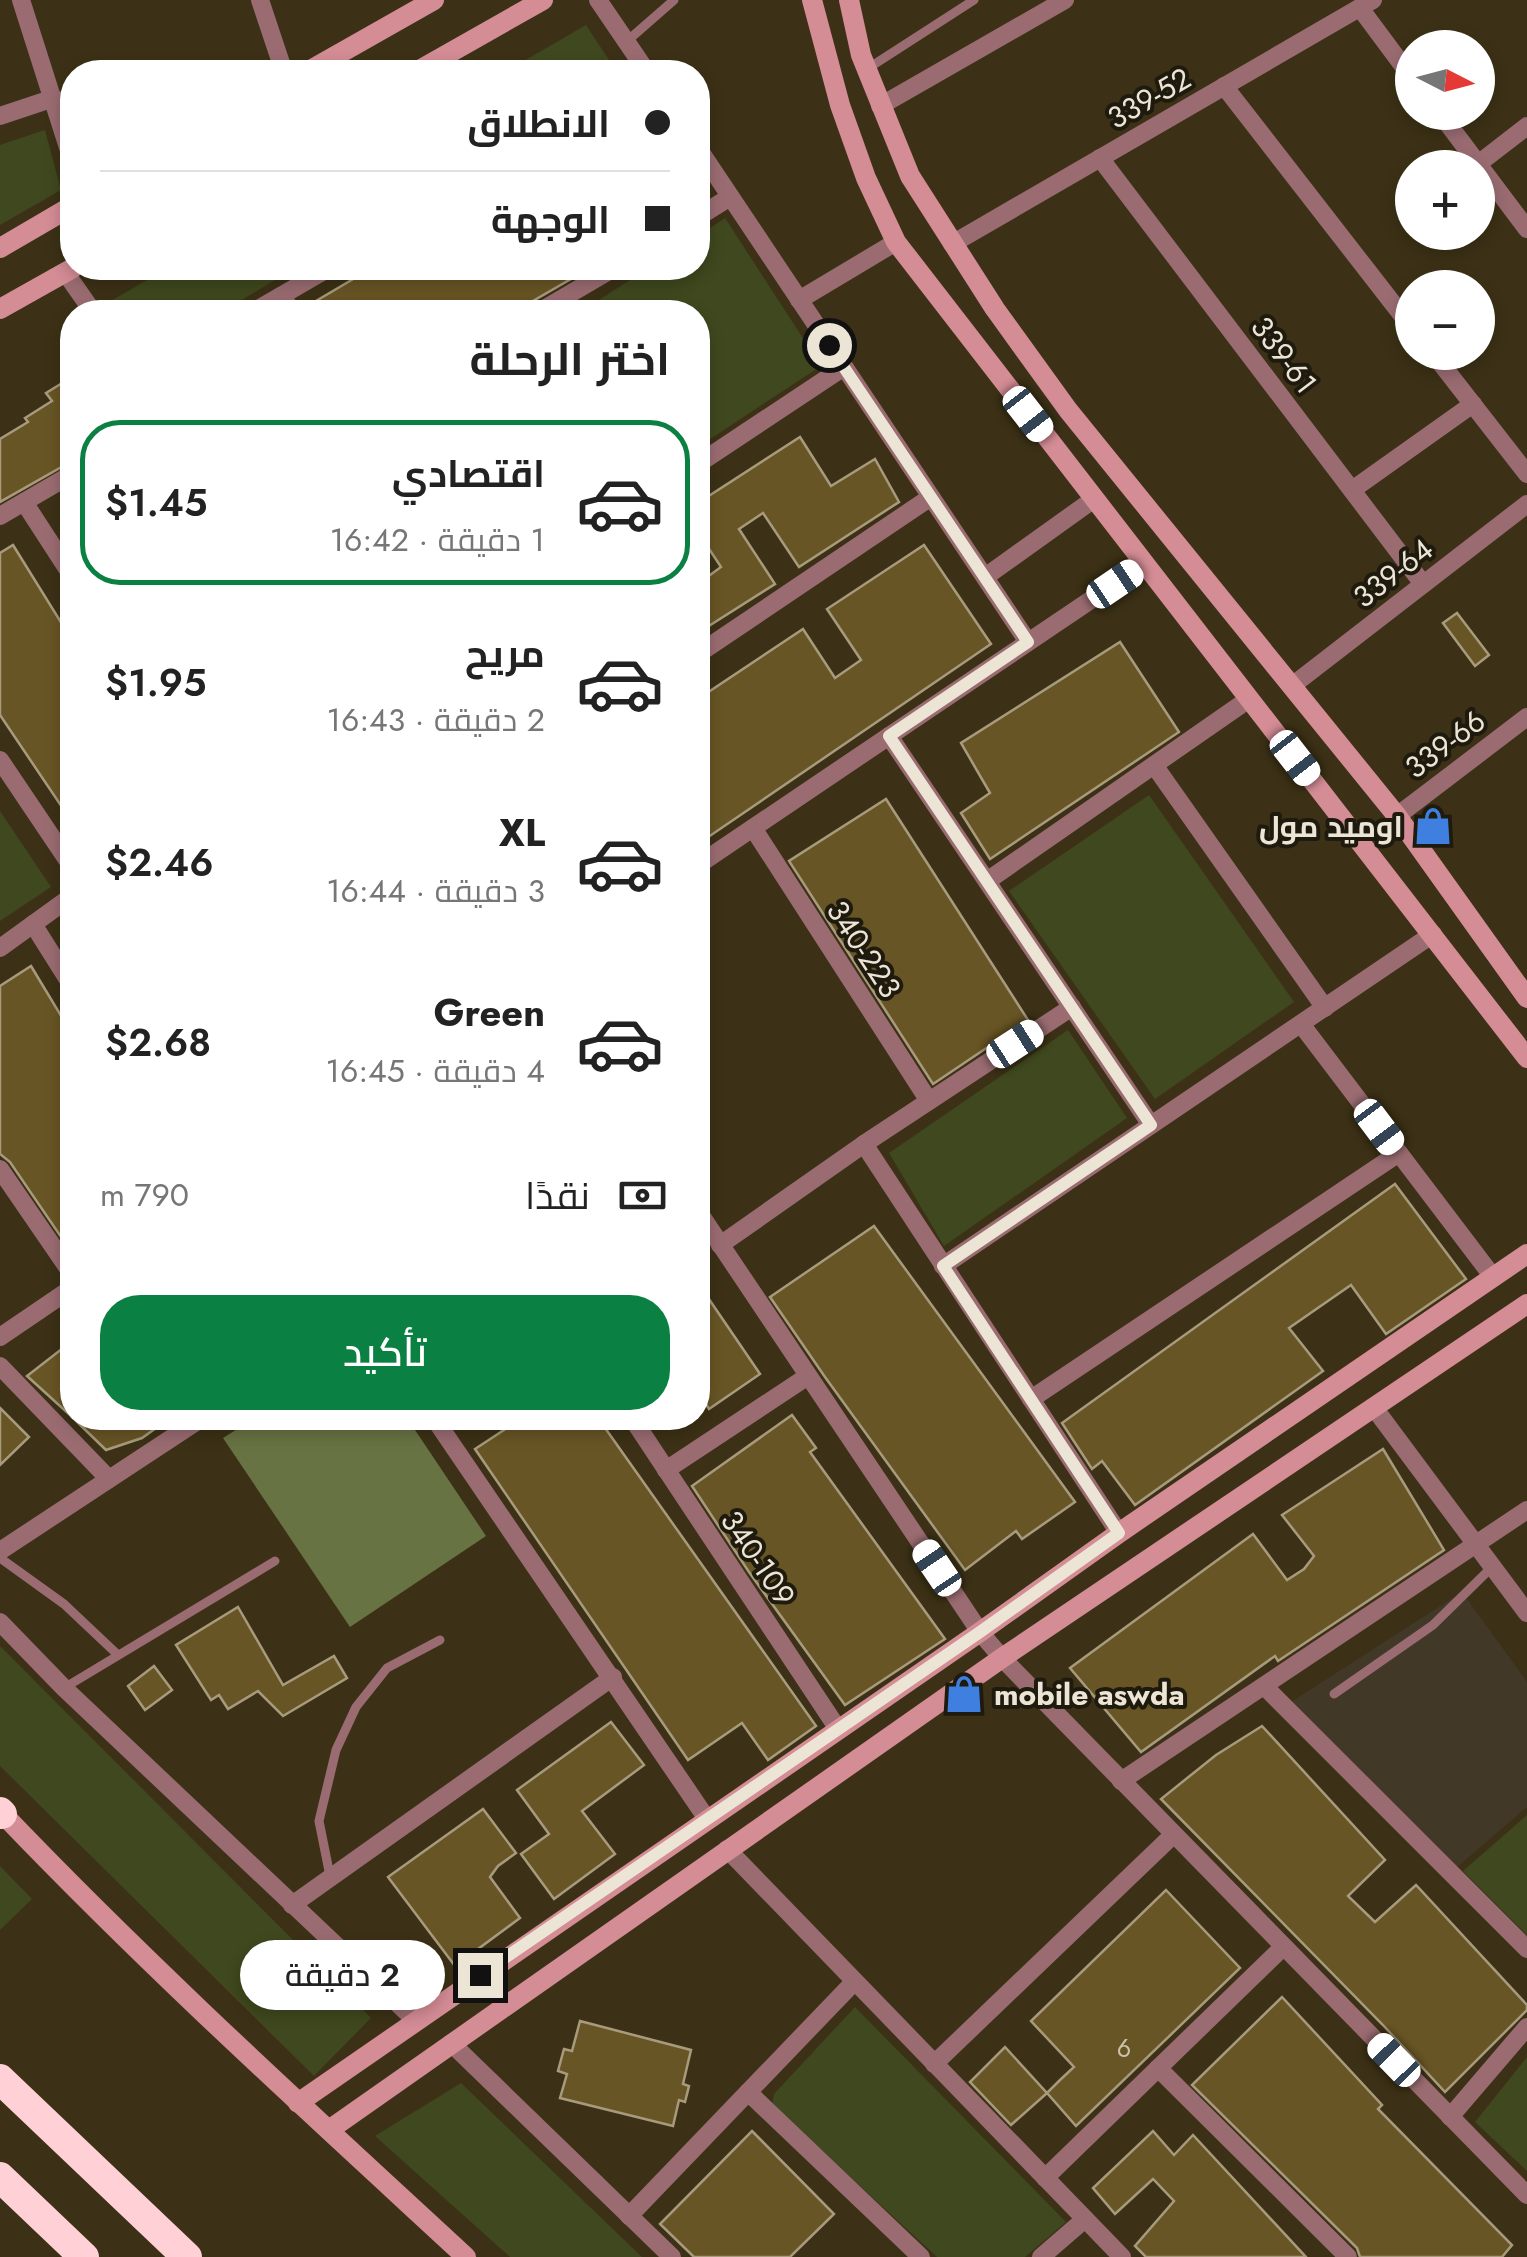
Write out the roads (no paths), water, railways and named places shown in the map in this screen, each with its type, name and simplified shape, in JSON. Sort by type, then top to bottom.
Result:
[{"type":"highway","points":[[0,2079],[187,2257]]},
{"type":"highway","points":[[0,2177],[84,2257]]},
{"type":"street","points":[[22,0],[60,119]]},
{"type":"street","points":[[260,0],[280,60]]},
{"type":"street","points":[[328,60],[434,0]]},
{"type":"street","points":[[437,60],[543,0]]},
{"type":"street","points":[[598,0],[639,60]]},
{"type":"street","points":[[812,0],[840,105],[866,178],[896,242],[1527,1058]]},
{"type":"street","points":[[880,106],[1065,0]]},
{"type":"street","points":[[850,3],[866,70],[880,106],[910,176],[952,244],[1068,410],[1397,816],[1527,998],[1499,1020]]},
{"type":"street","points":[[1366,4],[1395,51]]},
{"type":"street","name":"339-52","points":[[952,244],[1366,4]]},
{"type":"street","points":[[1224,86],[1395,306]]},
{"type":"street","points":[[0,116],[54,98]]},
{"type":"street","points":[[1495,151],[1527,126]]},
{"type":"street","name":"339-61","points":[[1100,158],[1423,584]]},
{"type":"street","points":[[710,166],[1028,642]]},
{"type":"street","points":[[1495,187],[1527,229]]},
{"type":"street","points":[[710,210],[730,197]]},
{"type":"street","points":[[0,248],[60,213]]},
{"type":"street","points":[[799,300],[896,242]]},
{"type":"street","points":[[0,309],[60,275]]},
{"type":"street","points":[[275,300],[309,280]]},
{"type":"street","points":[[559,300],[594,280]]},
{"type":"street","points":[[282,296],[285,300]]},
{"type":"street","points":[[710,456],[844,367]]},
{"type":"street","points":[[1446,370],[1527,474]]},
{"type":"street","points":[[1352,490],[1473,404]]},
{"type":"street","points":[[0,516],[60,481]]},
{"type":"street","points":[[710,641],[931,497]]},
{"type":"street","points":[[984,576],[1094,499]]},
{"type":"street","points":[[24,502],[60,558]]},
{"type":"street","name":"339-64","points":[[1292,685],[1527,504]]},
{"type":"street","points":[[710,858],[1144,564]]},
{"type":"street","points":[[986,881],[1249,699]]},
{"type":"street","points":[[1521,721],[1527,741]]},
{"type":"street","name":"339-66","points":[[1397,816],[1521,721]]},
{"type":"street","points":[[889,736],[1151,1125]]},
{"type":"street","points":[[0,760],[60,850]]},
{"type":"street","points":[[1154,765],[1325,1008]]},
{"type":"street","name":"340-223","points":[[753,828],[930,1101]]},
{"type":"street","points":[[0,948],[60,905]]},
{"type":"street","points":[[33,924],[60,967]]},
{"type":"street","points":[[943,1266],[1433,934]]},
{"type":"street","points":[[720,1245],[864,1144],[1072,1007]]},
{"type":"street","points":[[1301,1024],[1494,1277]]},
{"type":"street","points":[[864,1144],[1119,1533]]},
{"type":"street","points":[[1031,1399],[1399,1153]]},
{"type":"street","points":[[0,1169],[60,1256]]},
{"type":"street","points":[[710,1230],[980,1632],[1002,1658],[1527,2195]]},
{"type":"street","points":[[298,2103],[1527,1254]]},
{"type":"street","points":[[0,1337],[60,1296]]},
{"type":"street","points":[[329,2130],[1002,1658],[1527,1304]]},
{"type":"street","points":[[0,1366],[60,1429]]},
{"type":"street","points":[[666,1470],[808,1376]]},
{"type":"street","points":[[1375,1409],[1527,1612]]},
{"type":"street","points":[[61,1430],[108,1479]]},
{"type":"street","points":[[0,1554],[184,1430]]},
{"type":"street","points":[[448,1430],[707,1819]]},
{"type":"street","name":"340-109","points":[[640,1430],[838,1729]]},
{"type":"street","points":[[1121,1781],[1527,1510]]},
{"type":"street","points":[[0,1622],[64,1688],[414,2020]]},
{"type":"street","points":[[292,1905],[613,1677]]},
{"type":"street","points":[[1265,1687],[1527,1948]]},
{"type":"street","points":[[1,1812],[86,1901],[466,2257]]},
{"type":"street","points":[[934,2064],[1173,1834]]},
{"type":"street","points":[[727,1849],[1122,2257]]},
{"type":"street","points":[[1045,2178],[1283,1947]]},
{"type":"street","points":[[629,2216],[854,1982]]},
{"type":"street","points":[[1450,2117],[1527,2027]]},
{"type":"street","points":[[452,2043],[672,2257]]},
{"type":"street","points":[[1158,2068],[1348,2257]]},
{"type":"street","points":[[748,2092],[921,2257]]},
{"type":"street","points":[[1041,2257],[1084,2219]]},
{"type":"lane","points":[[626,42],[674,0]]},
{"type":"lane","points":[[866,70],[974,0]]},
{"type":"lane","points":[[0,1554],[64,1604],[118,1655]]},
{"type":"lane","points":[[64,1688],[275,1560]]},
{"type":"lane","points":[[1334,1694],[1434,1625],[1492,1567]]},
{"type":"lane","points":[[330,1879],[319,1822],[336,1750],[356,1707],[387,1668],[440,1640]]},
{"type":"place","name":"اوميد مول","points":[[1433,826]]},
{"type":"place","name":"mobile aswda","points":[[964,1694]]}]
